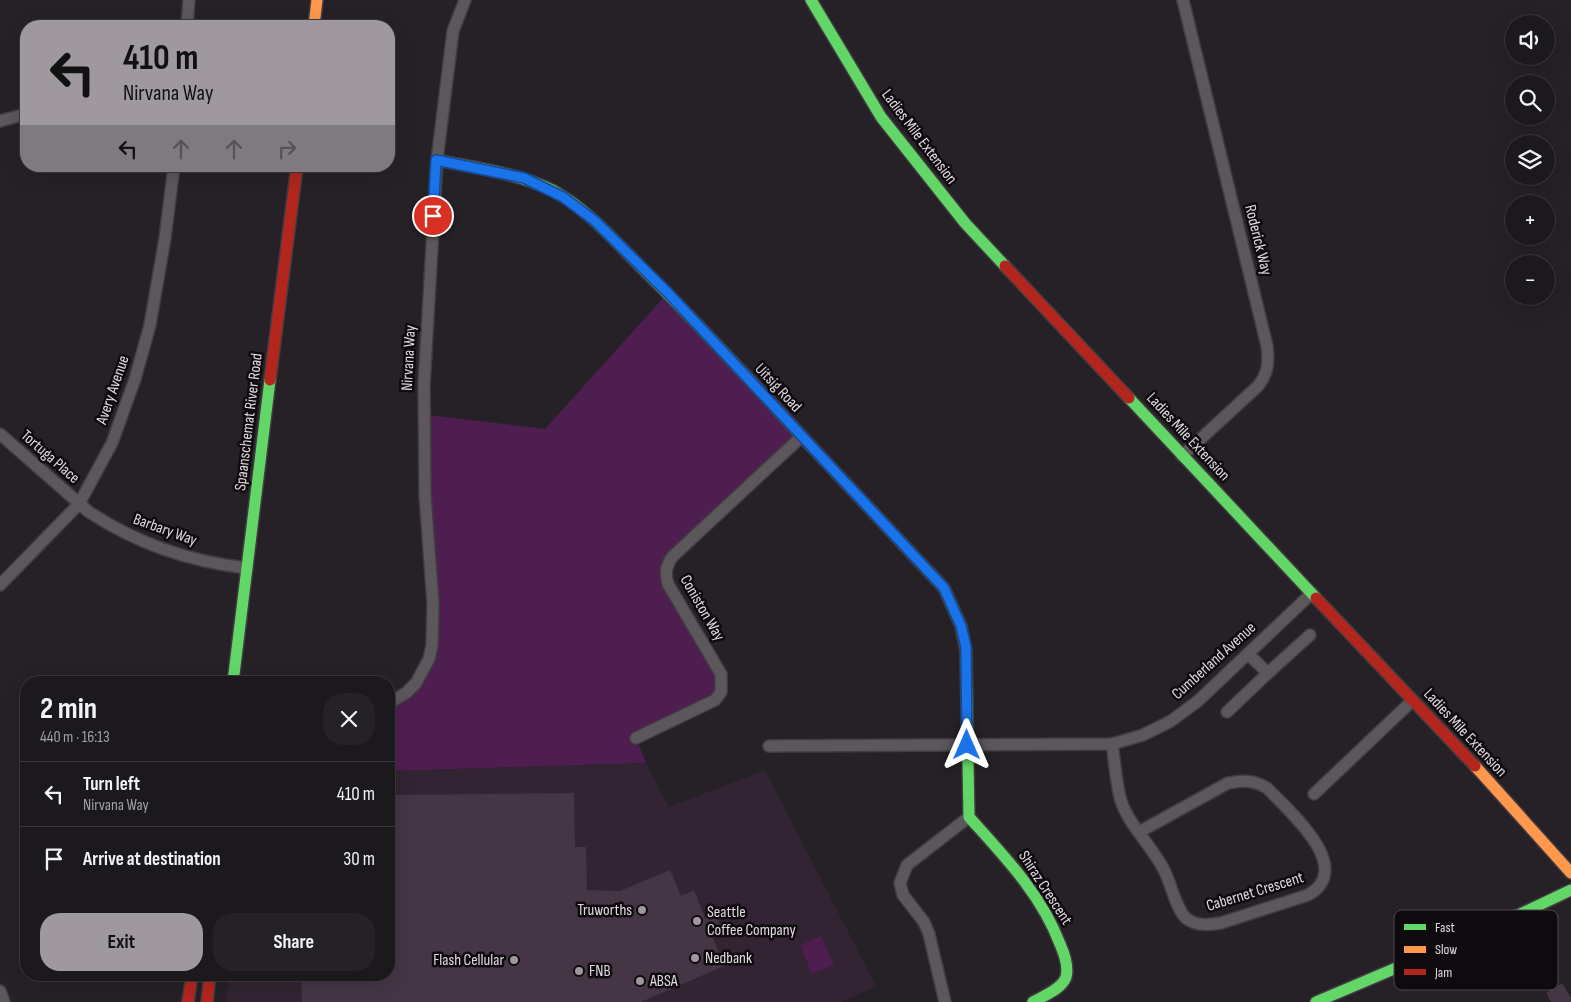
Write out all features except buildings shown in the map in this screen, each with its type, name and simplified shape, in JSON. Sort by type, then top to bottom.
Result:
[{"type":"main road","points":[[315,20],[317,0]]},
{"type":"main road","name":"Ladies Mile Extension","points":[[811,0],[868,98],[900,143],[966,223],[1182,456],[1497,790],[1571,873]]},
{"type":"main road","name":"Uitsig Road","points":[[436,160],[524,178],[553,191],[573,203],[595,221],[668,293],[801,437],[931,573],[944,588],[958,619],[966,647],[967,745]]},
{"type":"main road","name":"Spaanschemat River Road","points":[[234,676],[296,172]]},
{"type":"main road","points":[[967,745],[969,817]]},
{"type":"main road","name":"Shiraz Crescent","points":[[969,817],[1016,869],[1053,926],[1060,942],[1067,964],[1066,977],[1060,985],[1033,1002]]},
{"type":"main road","points":[[1529,910],[1571,890]]},
{"type":"main road","points":[[1316,1002],[1394,969]]},
{"type":"main road","points":[[188,1002],[191,981]]},
{"type":"main road","points":[[207,1002],[209,981]]},
{"type":"street","points":[[187,20],[188,0]]},
{"type":"street","name":"Nirvana Way","points":[[395,700],[416,683],[429,659],[432,645],[433,603],[425,494],[423,418],[436,160],[453,31],[465,0]]},
{"type":"street","name":"Roderick Way","points":[[1182,456],[1258,386],[1265,376],[1269,363],[1267,346],[1183,0]]},
{"type":"street","points":[[0,121],[20,116]]},
{"type":"street","name":"Avery Avenue","points":[[0,585],[79,504],[112,443],[135,379],[150,325],[165,238],[173,172]]},
{"type":"street","name":"Tortuga Place","points":[[0,434],[79,504]]},
{"type":"street","name":"Coniston Way","points":[[636,738],[715,700],[722,684],[717,665],[668,584],[666,576],[668,563],[672,557],[801,437]]},
{"type":"street","name":"Barbary Way","points":[[79,504],[103,521],[150,544],[203,561],[247,568]]},
{"type":"street","name":"Cumberland Avenue","points":[[769,746],[1112,744],[1143,735],[1171,721],[1198,701],[1312,593]]},
{"type":"street","points":[[1227,712],[1310,635]]},
{"type":"street","points":[[1248,654],[1268,673]]},
{"type":"street","points":[[1314,794],[1412,701]]},
{"type":"street","name":"Cabernet Crescent","points":[[1112,744],[1121,800],[1125,811],[1139,832],[1163,868],[1181,912],[1188,919],[1196,924],[1208,925],[1220,922],[1308,895],[1322,883],[1325,870],[1323,856],[1315,840],[1267,788],[1258,782],[1242,780],[1228,783],[1139,832]]},
{"type":"street","points":[[945,1002],[929,934],[924,922],[903,895],[900,883],[908,865],[969,817]]},
{"type":"street","points":[[0,992],[4,1002]]},
{"type":"shaded area","points":[[665,296],[801,437],[666,570],[717,665],[721,692],[636,738],[646,763],[395,771],[395,697],[420,674],[432,637],[421,414],[545,429]]},
{"type":"shaded area","points":[[646,763],[669,807],[765,770],[876,986],[842,1002],[226,1002],[228,981],[395,981],[395,771]]},
{"type":"shaded area","points":[[821,936],[834,965],[812,974],[800,945]]},
{"type":"traffic: fast","points":[[811,0],[881,117],[965,223],[1005,266]]},
{"type":"traffic: fast","points":[[437,160],[526,180],[554,191],[578,207],[611,237],[689,315],[825,461]]},
{"type":"traffic: fast","points":[[234,676],[270,380]]},
{"type":"traffic: fast","points":[[1129,398],[1316,598]]},
{"type":"traffic: fast","points":[[966,651],[969,817],[1008,861],[1032,892],[1052,926],[1063,951],[1066,964],[1067,973],[1061,985],[1033,1002]]},
{"type":"traffic: fast","points":[[1529,910],[1571,890]]},
{"type":"traffic: fast","points":[[1316,1002],[1394,969]]},
{"type":"traffic: slow","points":[[315,20],[317,0]]},
{"type":"traffic: slow","points":[[1475,766],[1571,873]]},
{"type":"traffic: jam","points":[[270,380],[296,172]]},
{"type":"traffic: jam","points":[[1005,266],[1129,398]]},
{"type":"traffic: jam","points":[[825,461],[944,588],[961,626],[966,651]]},
{"type":"traffic: jam","points":[[1316,598],[1475,766]]},
{"type":"traffic: jam","points":[[188,1002],[191,981]]},
{"type":"traffic: jam","points":[[207,1002],[209,981]]},
{"type":"place","name":"Truworths","points":[[642,910]]},
{"type":"place","name":"Seattle Coffee Company","points":[[697,921]]},
{"type":"place","name":"Nedbank","points":[[695,958]]},
{"type":"place","name":"Flash Cellular","points":[[514,960]]},
{"type":"place","name":"FNB","points":[[579,971]]},
{"type":"place","name":"ABSA","points":[[640,981]]},
{"type":"route","points":[[433,216],[436,160],[524,178],[553,191],[573,203],[595,221],[656,281],[944,588],[961,626],[966,647],[967,745]]}]
